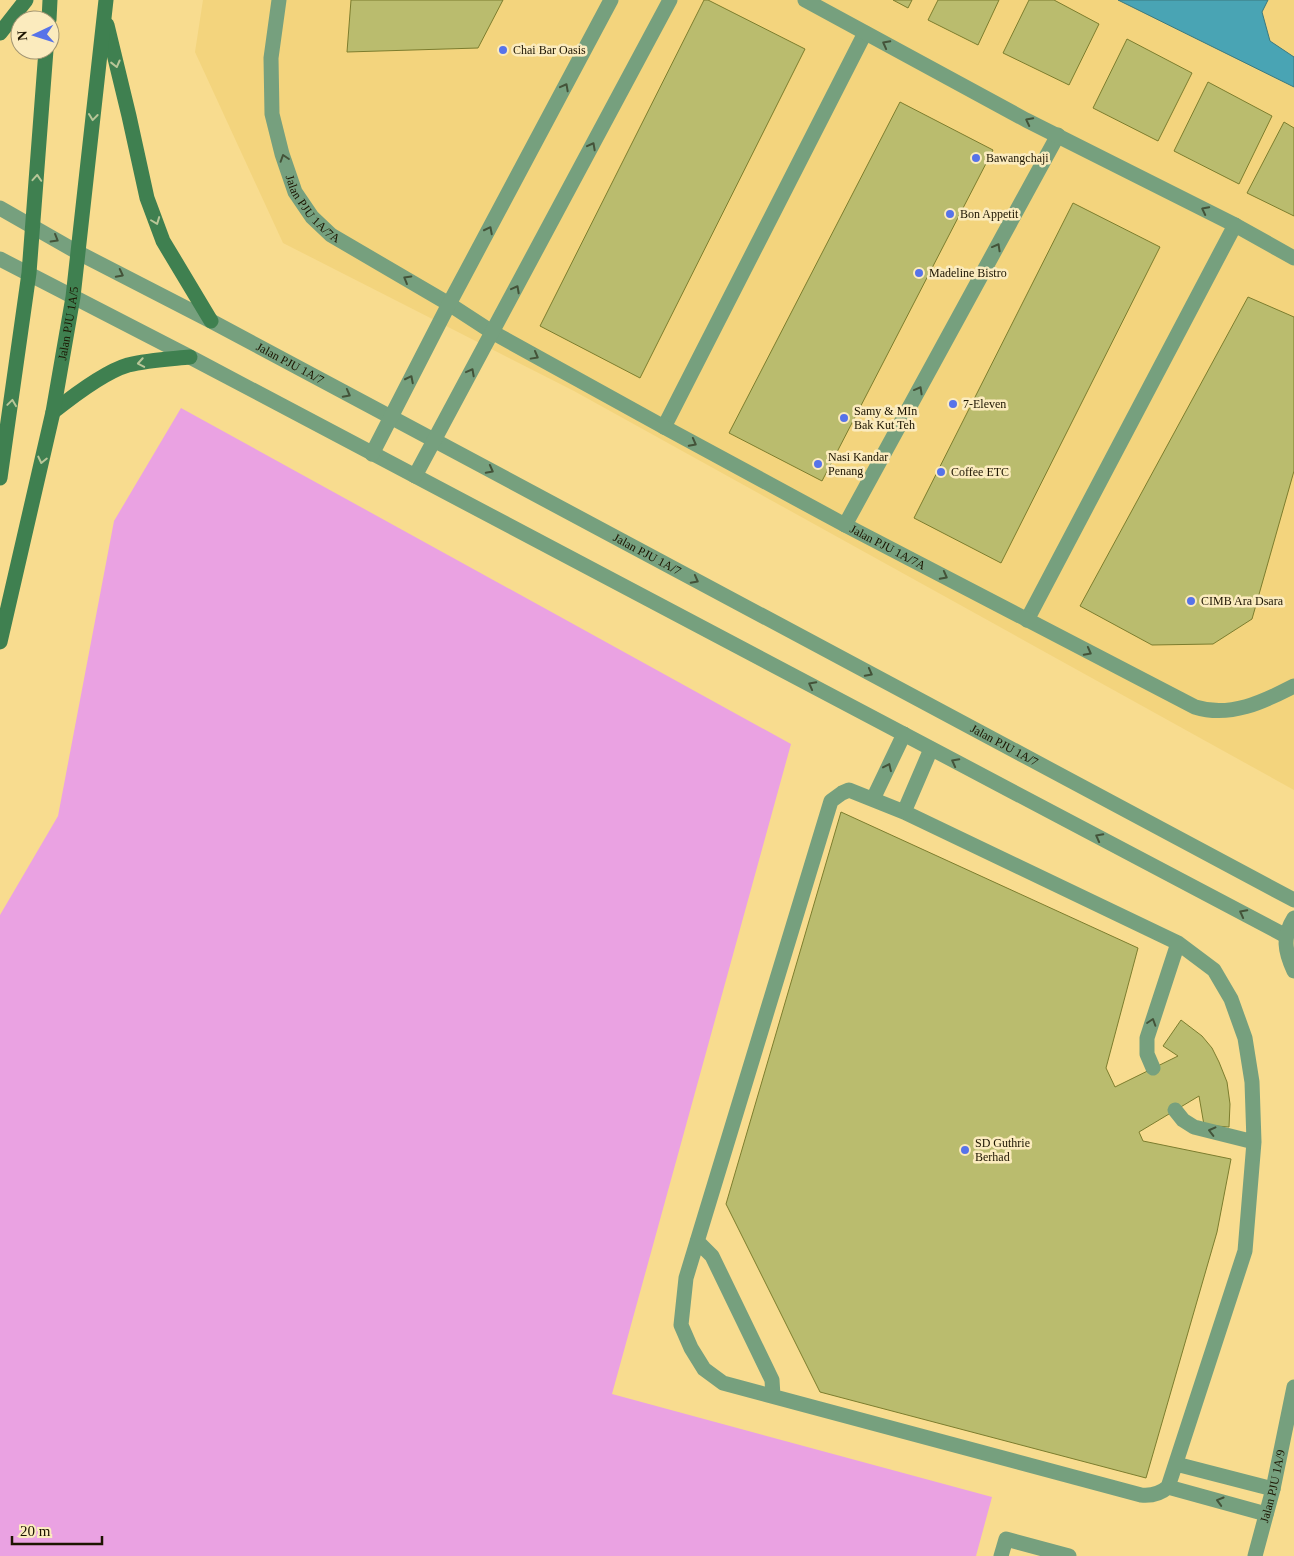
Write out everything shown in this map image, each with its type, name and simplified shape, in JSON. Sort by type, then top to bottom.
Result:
[{"type":"street","points":[[0,33],[26,0]]},
{"type":"street","name":"Jalan PJU 1A/5","points":[[0,642],[53,412],[73,297],[106,0]]},
{"type":"street","name":"Jalan PJU 1A/7A","points":[[279,0],[271,58],[272,114],[282,154],[295,192],[312,217],[331,235],[449,304],[492,332],[664,427],[845,525],[1195,707],[1208,711],[1225,712],[1265,702],[1294,686]]},
{"type":"street","points":[[372,454],[449,304],[611,0]]},
{"type":"street","points":[[415,476],[670,0]]},
{"type":"street","points":[[805,0],[1058,135],[1235,225],[1294,258]]},
{"type":"street","points":[[104,16],[147,198],[163,241],[211,321]]},
{"type":"street","points":[[664,427],[865,33]]},
{"type":"street","points":[[1,469],[29,274],[45,60]]},
{"type":"street","points":[[845,525],[1058,135]]},
{"type":"street","name":"Jalan PJU 1A/7","points":[[0,208],[77,252],[211,321],[1294,900]]},
{"type":"street","points":[[1028,620],[1235,225]]},
{"type":"street","points":[[0,259],[190,357],[1286,936]]},
{"type":"street","points":[[53,412],[74,395],[127,366],[190,357]]},
{"type":"street","points":[[873,799],[904,734]]},
{"type":"street","points":[[904,812],[931,749]]},
{"type":"street","points":[[849,790],[873,799],[1178,943],[1214,970],[1231,999],[1245,1038],[1252,1082],[1254,1142],[1245,1251],[1168,1487],[1151,1496],[1141,1495],[723,1383],[704,1370],[681,1325],[686,1278],[831,801],[849,790]]},
{"type":"street","points":[[1294,918],[1286,936],[1286,954],[1294,971]]},
{"type":"street","points":[[1153,1068],[1147,1054],[1147,1038],[1178,943]]},
{"type":"street","points":[[1175,1110],[1183,1120],[1194,1127],[1254,1142]]},
{"type":"street","points":[[698,1241],[712,1256],[768,1371],[772,1380],[773,1396]]},
{"type":"street","name":"Jalan PJU 1A/9","points":[[1255,1556],[1273,1488],[1294,1387]]},
{"type":"street","points":[[1176,1464],[1273,1488]]},
{"type":"street","points":[[1168,1487],[1266,1514]]},
{"type":"street","points":[[1001,1556],[1006,1539],[1069,1556]]},
{"type":"shaded area","points":[[203,0],[1294,0],[1294,790],[574,391],[283,243],[195,52]]},
{"type":"shaded area","points":[[181,408],[791,744],[612,1394],[992,1497],[976,1556],[0,1556],[0,915],[58,816],[114,521]]},
{"type":"water","points":[[1118,0],[1268,0],[1262,12],[1270,41],[1294,57],[1294,87]]},
{"type":"building","points":[[351,0],[503,0],[478,48],[347,52]]},
{"type":"building","points":[[704,0],[708,0],[805,49],[640,378],[540,326]]},
{"type":"building","points":[[893,0],[912,0],[908,8]]},
{"type":"building","points":[[938,0],[999,0],[978,45],[928,20]]},
{"type":"building","points":[[1029,0],[1054,0],[1099,24],[1069,85],[1003,53]]},
{"type":"building","points":[[1127,39],[1192,73],[1158,141],[1093,108]]},
{"type":"building","points":[[1208,82],[1272,116],[1239,184],[1174,151]]},
{"type":"building","points":[[900,102],[993,150],[822,481],[729,433]]},
{"type":"building","points":[[1284,122],[1294,128],[1294,216],[1247,193]]},
{"type":"building","points":[[1073,203],[1160,247],[1001,563],[914,518]]},
{"type":"building","points":[[1248,297],[1294,317],[1294,471],[1252,619],[1213,644],[1152,645],[1080,606]]},
{"type":"building","name":"SD Guthrie Berhad","points":[[841,812],[1138,948],[1106,1068],[1115,1087],[1178,1056],[1163,1046],[1181,1020],[1202,1036],[1212,1048],[1219,1062],[1227,1082],[1230,1104],[1229,1127],[1204,1125],[1199,1096],[1139,1132],[1143,1141],[1231,1159],[1217,1232],[1146,1478],[820,1392],[726,1204]]},
{"type":"place","name":"Chai Bar Oasis","points":[[503,50]]},
{"type":"place","name":"Bawangchaji","points":[[976,158]]},
{"type":"place","name":"Bon Appetit","points":[[950,214]]},
{"type":"place","name":"Madeline Bistro","points":[[919,273]]},
{"type":"place","name":"7-Eleven","points":[[953,404]]},
{"type":"place","name":"Samy & MIn Bak Kut Teh","points":[[844,418]]},
{"type":"place","name":"Nasi Kandar Penang","points":[[818,464]]},
{"type":"place","name":"Coffee ETC","points":[[941,472]]},
{"type":"place","name":"CIMB Ara Dsara","points":[[1191,601]]},
{"type":"place","name":"SD Guthrie Berhad","points":[[965,1150]]}]
